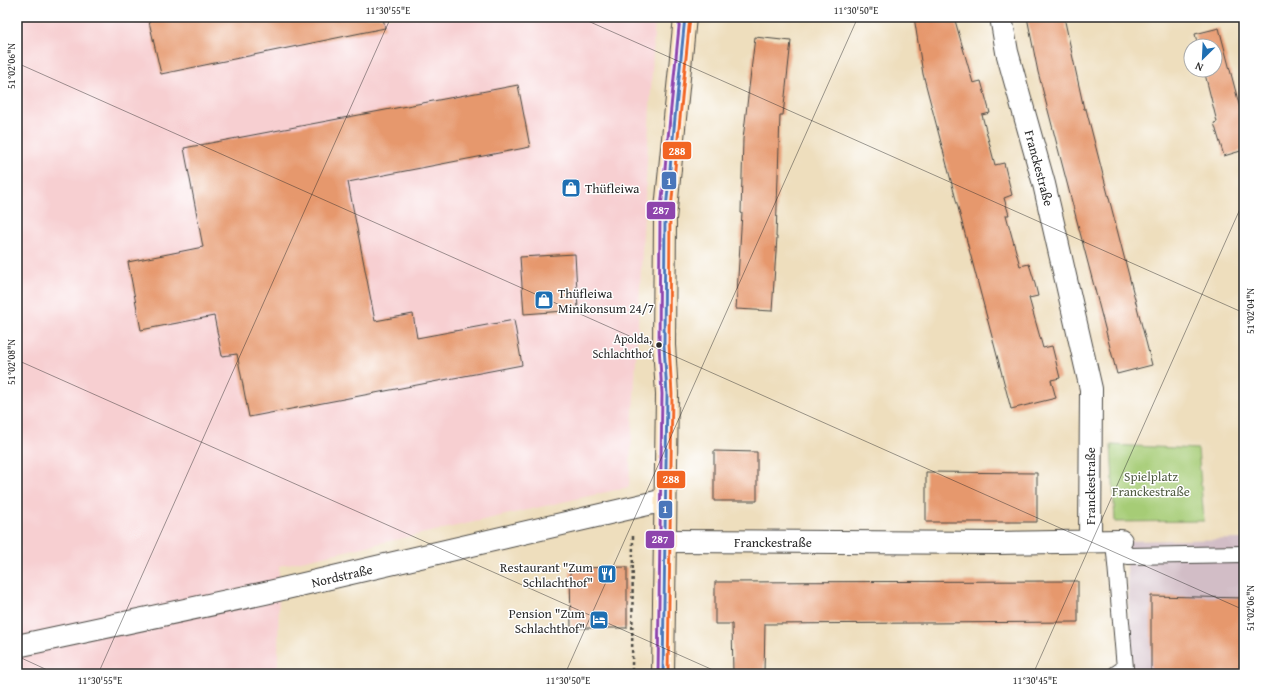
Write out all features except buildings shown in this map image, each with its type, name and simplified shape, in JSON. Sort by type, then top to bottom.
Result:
[{"type":"street","points":[[663,674],[667,394],[664,345],[665,219],[685,17]]},
{"type":"street","name":"Franckestraße","points":[[665,541],[998,543],[1090,541],[1091,389],[1044,184],[1007,52],[1001,17]]},
{"type":"street","name":"Nordstraße","points":[[17,646],[273,592],[665,500]]},
{"type":"street","points":[[1090,541],[1117,541]]},
{"type":"lane","points":[[1117,541],[1128,556],[1244,554]]},
{"type":"lane","points":[[1116,674],[1125,668],[1117,541]]},
{"type":"path","points":[[632,672],[633,508]]},
{"type":"shaded area","points":[[17,17],[655,17],[629,487],[279,566],[278,674],[17,674]]},
{"type":"shaded area","points":[[1244,539],[1244,674],[1132,674],[1126,541]]},
{"type":"green space","name":"Spielplatz Franckestraße","points":[[1111,445],[1198,449],[1204,521],[1115,522]]},
{"type":"transit line","name":"287","points":[[658,674],[662,394],[659,345],[660,219],[680,17]]},
{"type":"transit line","name":"1","points":[[663,674],[667,394],[664,345],[665,219],[685,17]]},
{"type":"transit line","name":"288","points":[[668,674],[672,394],[669,345],[670,219],[690,17]]},
{"type":"place","name":"Thüfleiwa","points":[[571,188]]},
{"type":"place","name":"Thüfleiwa Minikonsum 24/7","points":[[544,300]]},
{"type":"place","name":"Apolda, Schlachthof","points":[[659,345]]},
{"type":"place","name":"Restaurant \"Zum Schlachthof\"","points":[[607,574]]},
{"type":"place","name":"Pension \"Zum Schlachthof\"","points":[[599,620]]}]
